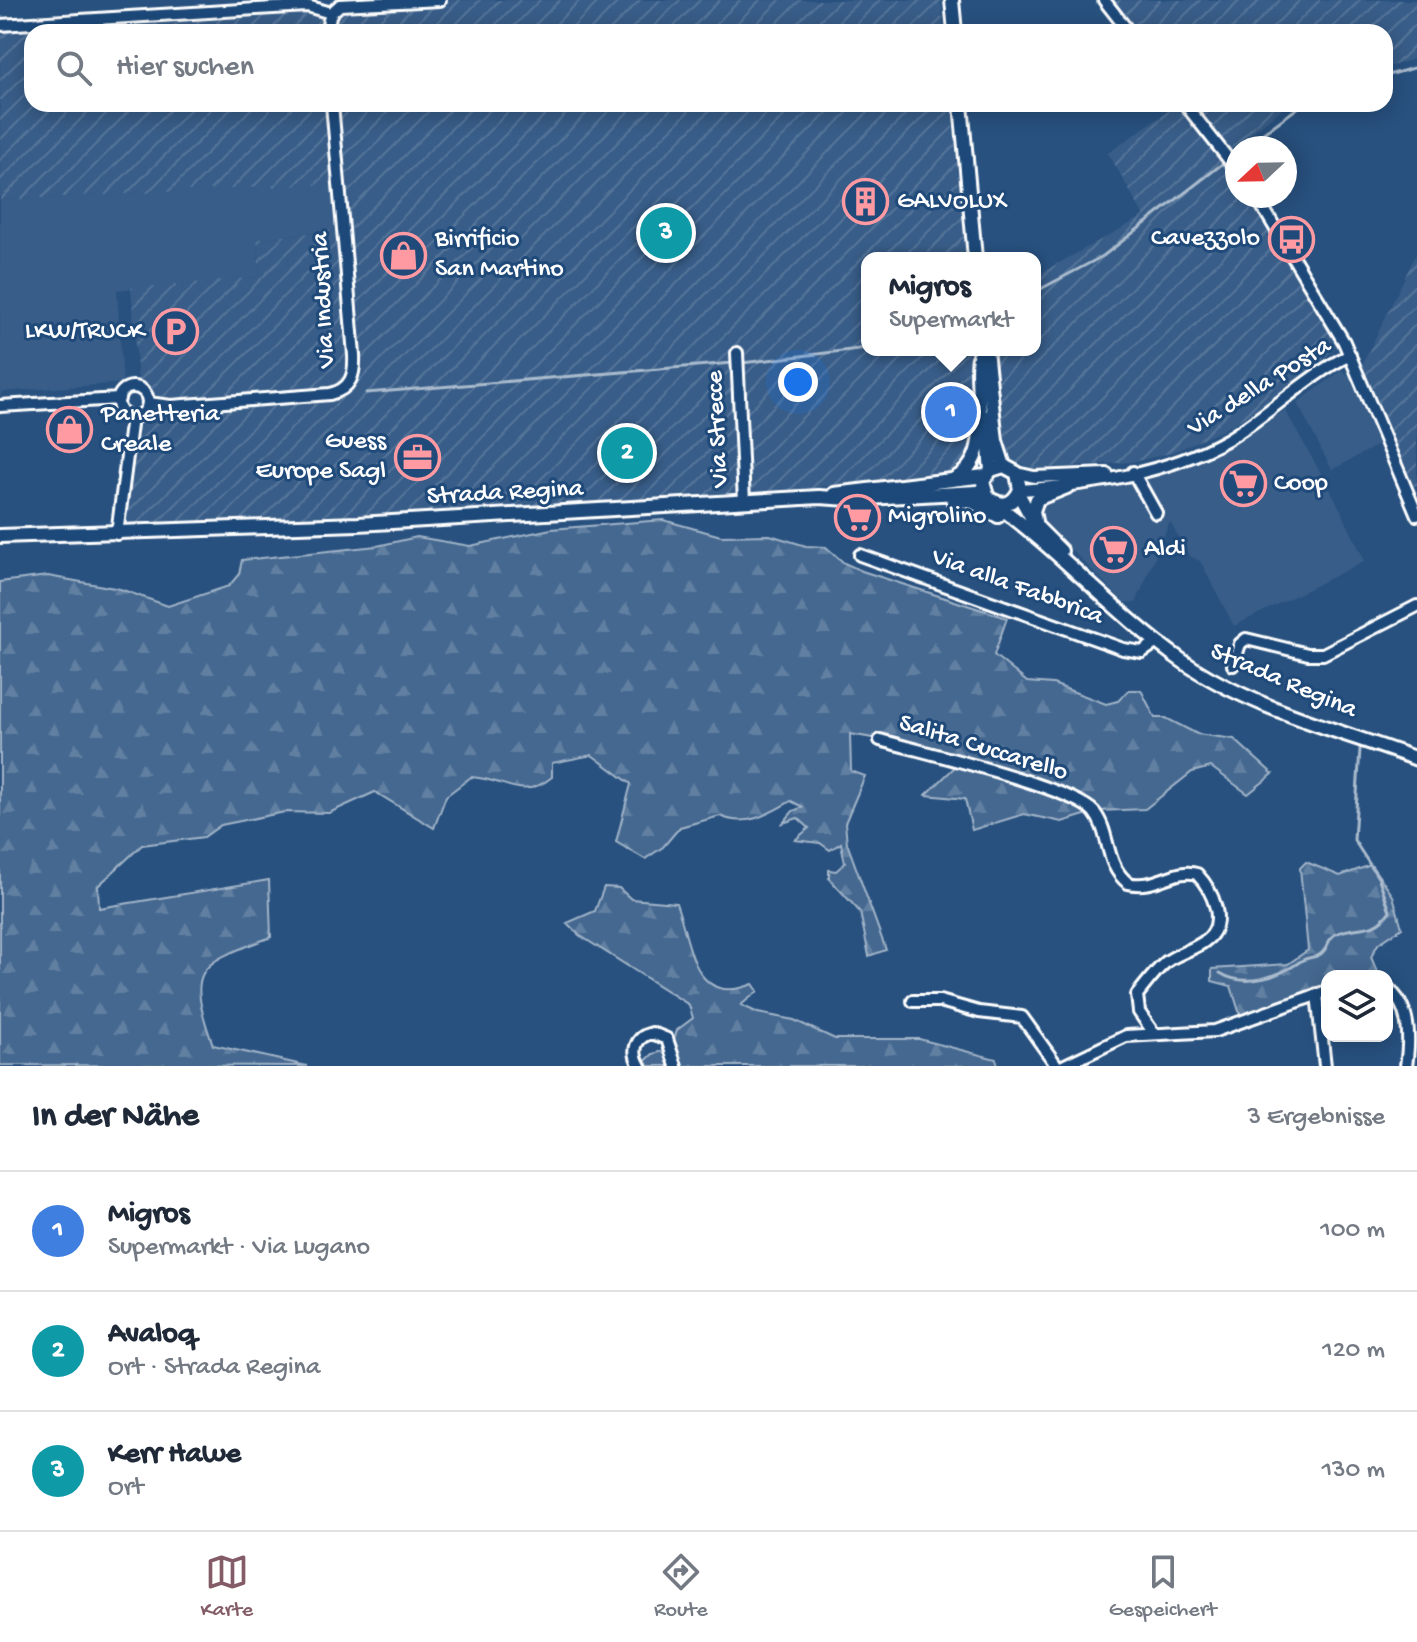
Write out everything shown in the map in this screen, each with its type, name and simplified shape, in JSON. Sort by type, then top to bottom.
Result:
[{"type":"main road","points":[[952,0],[954,24]]},
{"type":"main road","points":[[962,112],[974,252]]},
{"type":"main road","points":[[942,483],[967,471],[978,454],[977,366],[980,356]]},
{"type":"main road","points":[[819,497],[942,483],[993,471],[1017,473],[1020,492],[1010,503],[991,501],[983,488],[993,471],[996,441],[983,356]]},
{"type":"main road","points":[[1041,531],[1033,515],[1035,503],[1044,495],[1067,487]]},
{"type":"main road","name":"Strada Regina","points":[[0,536],[117,534],[819,497],[973,492],[991,501],[1141,628]]},
{"type":"main road","name":"Strada Regina","points":[[1020,492],[1041,531],[1141,628],[1192,667],[1233,689],[1417,759]]},
{"type":"main road","points":[[890,497],[956,499],[980,505],[1010,526],[1081,588],[1109,603]]},
{"type":"street","points":[[328,24],[331,13],[346,4],[440,0]]},
{"type":"street","points":[[1104,0],[1123,24]]},
{"type":"street","points":[[0,25],[307,6],[331,13]]},
{"type":"street","name":"Via Industria","points":[[148,403],[171,406],[330,394],[348,386],[354,369],[354,355],[333,112]]},
{"type":"street","points":[[1191,112],[1225,155]]},
{"type":"street","points":[[1264,208],[1350,355]]},
{"type":"street","name":"Via Strecce","points":[[737,353],[744,502]]},
{"type":"street","name":"Via della Posta","points":[[1020,492],[1067,487],[1194,456],[1230,438],[1350,355],[1386,449],[1417,515]]},
{"type":"street","points":[[134,387],[146,394],[148,403],[145,412],[132,417],[120,409],[119,399],[124,390],[134,387]]},
{"type":"street","points":[[0,406],[119,399]]},
{"type":"street","points":[[117,534],[132,417]]},
{"type":"street","name":"Via della Posta","points":[[1017,473],[1034,477],[1127,473]]},
{"type":"street","points":[[1127,473],[1156,513]]},
{"type":"street","name":"Via alla Fabbrica","points":[[860,555],[1123,649],[1142,652],[1157,642]]},
{"type":"street","points":[[1233,665],[1240,644],[1246,639],[1308,654],[1323,654],[1417,606]]},
{"type":"street","name":"Salita Cuccarello","points":[[880,740],[1027,783],[1079,802],[1097,818],[1106,850],[1128,883],[1148,885],[1182,872],[1197,874],[1204,881],[1217,909],[1212,934],[1164,964],[1137,995],[1139,1012],[1153,1032]]},
{"type":"street","points":[[913,1001],[940,1001],[979,1012],[1022,1017],[1060,1066],[1115,1040],[1153,1032],[1215,1031],[1321,992]]},
{"type":"street","points":[[1393,994],[1398,999],[1409,1030],[1406,1066]]},
{"type":"street","points":[[640,1066],[634,1054],[636,1045],[640,1038],[652,1033],[667,1039],[676,1066]]},
{"type":"street","points":[[1324,1042],[1325,1066]]},
{"type":"shaded area","points":[[396,0],[941,0],[943,24],[24,24],[24,112],[952,112],[965,252],[861,252],[861,356],[1041,356],[1041,273],[1144,216],[1108,153],[1167,112],[1278,112],[1248,136],[1225,136],[1225,154],[1221,157],[1225,162],[1225,208],[1258,208],[1314,300],[1335,345],[1333,351],[1274,399],[1223,430],[1171,453],[1133,462],[1033,469],[1011,459],[968,461],[948,473],[819,487],[819,497],[358,524],[125,524],[141,420],[131,288],[260,277],[257,239],[335,230],[331,184],[0,200],[0,20]]},
{"type":"shaded area","points":[[1111,0],[1417,0],[1417,58],[1393,66],[1393,24],[1130,24]]},
{"type":"shaded area","points":[[331,183],[335,230],[257,239],[260,277],[117,290],[123,383],[2,392],[0,399],[0,200]]},
{"type":"shaded area","points":[[1417,252],[1417,485],[1404,489],[1364,381],[1363,363]]},
{"type":"shaded area","points":[[1342,370],[1350,377],[1378,445],[1332,470],[1297,403]]},
{"type":"shaded area","points":[[1285,410],[1335,498],[1365,561],[1234,626],[1200,561],[1189,556],[1170,522],[1136,603],[1124,602],[1039,518],[1040,503],[1050,496],[1128,482],[1193,462],[1239,440]]},
{"type":"green space","points":[[663,520],[721,536],[770,535],[806,546],[826,547],[844,563],[862,571],[1007,618],[994,655],[1027,682],[1053,684],[1106,704],[1118,701],[1129,690],[1141,690],[1155,718],[1166,718],[1197,734],[1234,739],[1273,774],[1248,794],[1211,767],[1192,772],[1145,809],[1098,811],[1062,822],[1024,814],[972,830],[965,799],[926,795],[959,763],[895,742],[850,734],[851,771],[865,776],[845,823],[847,843],[886,950],[869,956],[860,912],[829,878],[829,870],[836,871],[845,863],[841,843],[830,850],[820,843],[795,840],[809,828],[798,818],[783,823],[793,811],[803,807],[791,801],[748,820],[720,816],[680,827],[663,847],[645,859],[616,842],[631,784],[592,755],[552,763],[552,777],[531,788],[522,789],[471,777],[446,796],[434,828],[375,792],[329,813],[285,812],[221,825],[204,837],[142,845],[98,886],[99,908],[269,880],[271,937],[228,954],[204,971],[200,998],[204,1018],[213,1045],[307,1066],[0,1065],[0,582],[48,576],[120,589],[168,606],[229,586],[239,574],[242,560],[377,546],[417,537],[470,546],[551,529]]},
{"type":"green space","points":[[1306,862],[1340,876],[1371,865],[1393,896],[1402,928],[1378,944],[1371,957],[1376,970],[1321,970],[1321,993],[1243,1024],[1231,986],[1212,981],[1212,969],[1288,964],[1308,950],[1300,868]]},
{"type":"green space","points":[[604,887],[619,888],[631,899],[676,903],[692,954],[706,981],[718,988],[733,989],[753,984],[758,991],[741,1005],[758,1013],[794,1020],[835,1039],[919,1039],[996,1059],[998,1066],[640,1066],[653,1054],[671,1049],[677,1030],[693,1018],[689,1005],[579,935],[567,923],[595,911]]},
{"type":"waterway","points":[[1393,74],[1417,67]]},
{"type":"waterway","points":[[1259,136],[1292,112]]},
{"type":"waterway","points":[[1041,289],[1103,256],[1225,162]]},
{"type":"waterway","points":[[742,363],[861,349]]},
{"type":"waterway","points":[[366,393],[733,363]]},
{"type":"waterway","points":[[1220,973],[1241,980],[1273,976],[1322,953],[1334,935],[1349,929],[1370,927],[1390,911],[1379,879],[1354,840],[1360,749]]},
{"type":"place","name":"GALVOLUX","points":[[866,202]]},
{"type":"place","name":"Kerr Hawe","points":[[666,233]]},
{"type":"place","name":"Cavezzolo","points":[[1291,239]]},
{"type":"place","name":"Birrificio San Martino","points":[[404,255]]},
{"type":"place","name":"LKW/TRUCK","points":[[175,332]]},
{"type":"place","name":"Migros","points":[[951,412]]},
{"type":"place","name":"Panetteria Creale","points":[[70,430]]},
{"type":"place","name":"Avaloq","points":[[627,453]]},
{"type":"place","name":"Guess Europe Sagl","points":[[417,457]]},
{"type":"place","name":"Coop","points":[[1243,484]]},
{"type":"place","name":"Migrolino","points":[[857,517]]},
{"type":"place","name":"Aldi","points":[[1113,550]]}]
